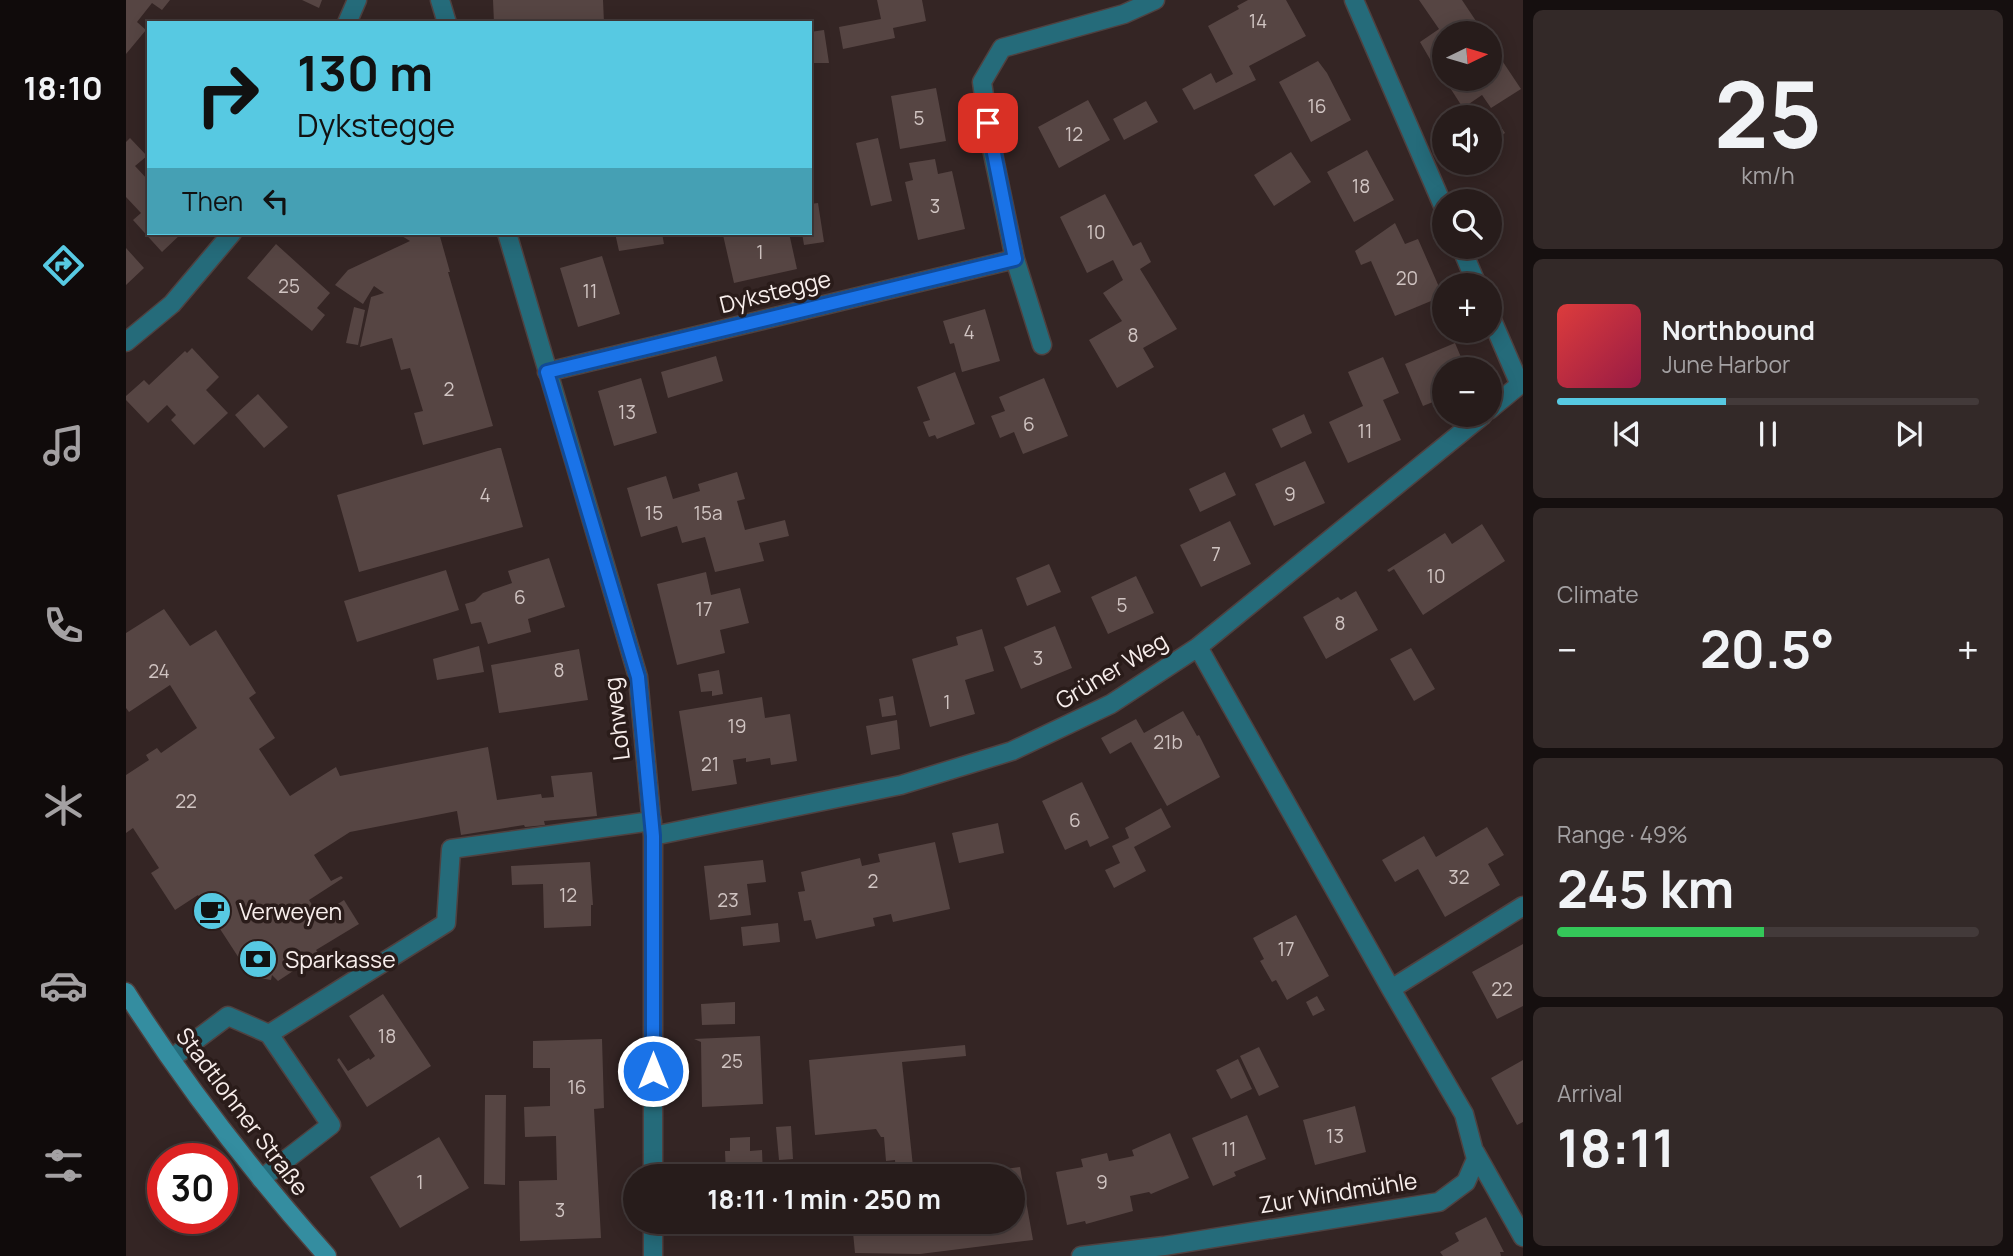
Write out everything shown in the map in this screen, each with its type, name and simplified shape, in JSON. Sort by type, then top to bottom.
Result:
[{"type":"main road","name":"Stadtlohner Straße","points":[[126,992],[261,1179],[327,1256]]},
{"type":"street","points":[[348,21],[357,0]]},
{"type":"street","points":[[440,0],[446,21]]},
{"type":"street","points":[[1042,345],[1015,259],[991,144],[982,82],[1002,48],[1124,14],[1155,0]]},
{"type":"street","points":[[1354,0],[1436,189]]},
{"type":"street","points":[[126,342],[172,304],[230,235]]},
{"type":"street","name":"Lohweg","points":[[508,235],[638,677],[652,828],[653,1164]]},
{"type":"street","name":"Dykstegge","points":[[547,372],[1015,259]]},
{"type":"street","points":[[1502,341],[1521,383],[1502,399]]},
{"type":"street","name":"Grüner Weg","points":[[268,1034],[446,923],[451,849],[652,828],[901,785],[1012,751],[1111,704],[1198,646],[1468,427]]},
{"type":"street","points":[[1198,646],[1464,1114],[1475,1152],[1523,1237]]},
{"type":"street","points":[[1391,989],[1523,906]]},
{"type":"street","points":[[172,1058],[228,1016],[268,1034],[331,1125],[261,1179]]},
{"type":"street","name":"Zur Windmühle","points":[[1080,1256],[1166,1251],[1438,1202],[1466,1182],[1476,1159],[1475,1152]]},
{"type":"street","points":[[653,1234],[653,1256]]},
{"type":"building","points":[[126,0],[170,0],[162,10],[152,3],[137,22],[146,30],[126,54]]},
{"type":"building","points":[[302,0],[322,0],[319,8]]},
{"type":"building","points":[[493,0],[603,0],[604,21],[494,21]]},
{"type":"building","points":[[877,0],[922,0],[926,21],[893,28],[895,38],[843,49],[839,27],[881,19]]},
{"type":"building","points":[[1248,0],[1286,0],[1306,36],[1249,66],[1256,80],[1194,110],[1182,89],[1211,73],[1216,83],[1233,74],[1208,26],[1239,9],[1237,6]]},
{"type":"building","points":[[1419,0],[1462,0],[1476,21],[1433,21]]},
{"type":"building","points":[[824,30],[829,63],[812,63],[812,32]]},
{"type":"building","points":[[1432,34],[1432,63],[1420,42]]},
{"type":"building","points":[[1502,60],[1521,89],[1496,105],[1489,105],[1482,95],[1467,105],[1461,105],[1452,91],[1502,91]]},
{"type":"building","points":[[1318,61],[1351,120],[1311,142],[1279,82]]},
{"type":"building","points":[[936,88],[946,141],[900,149],[891,96]]},
{"type":"building","points":[[1088,100],[1110,140],[1059,168],[1038,127]]},
{"type":"building","points":[[1146,101],[1158,122],[1124,140],[1113,119]]},
{"type":"building","points":[[130,138],[147,156],[135,166],[147,179],[147,235],[180,235],[162,252],[133,220],[141,213],[126,197],[126,142]]},
{"type":"building","points":[[878,138],[892,201],[871,206],[856,143]]},
{"type":"building","points":[[1367,150],[1394,200],[1354,222],[1327,172]]},
{"type":"building","points":[[1291,152],[1311,182],[1274,206],[1254,175]]},
{"type":"building","points":[[935,159],[938,174],[952,171],[965,229],[918,240],[905,182],[913,180],[909,163]]},
{"type":"building","points":[[1105,194],[1133,246],[1141,242],[1151,262],[1140,269],[1177,329],[1143,348],[1154,367],[1117,388],[1089,340],[1122,321],[1103,293],[1123,280],[1113,260],[1087,273],[1060,217]]},
{"type":"building","points":[[818,203],[824,242],[804,245],[802,235],[812,235],[812,204]]},
{"type":"building","points":[[1395,223],[1405,244],[1418,239],[1433,273],[1432,301],[1395,316],[1371,261],[1361,265],[1355,251]]},
{"type":"building","points":[[400,235],[440,235],[493,426],[423,445],[414,413],[423,411],[410,368],[401,370],[392,338],[360,347],[371,297],[384,293],[374,286],[363,304],[335,285],[348,270],[410,241]]},
{"type":"building","points":[[615,235],[662,235],[664,244],[619,251]]},
{"type":"building","points":[[723,235],[789,235],[797,269],[734,283]]},
{"type":"building","points":[[276,244],[330,293],[317,308],[325,315],[312,331],[247,278]]},
{"type":"building","points":[[126,248],[144,268],[126,285]]},
{"type":"building","points":[[602,256],[620,314],[578,327],[560,268]]},
{"type":"building","points":[[354,307],[365,310],[358,345],[346,343]]},
{"type":"building","points":[[985,309],[1000,361],[962,372],[954,343],[950,344],[943,321]]},
{"type":"building","points":[[1455,343],[1461,357],[1432,357],[1432,402],[1423,406],[1405,364]]},
{"type":"building","points":[[192,348],[219,377],[206,390],[228,413],[194,445],[171,420],[176,415],[167,405],[148,423],[126,400],[126,396],[144,380],[149,385],[185,351],[187,353]]},
{"type":"building","points":[[716,356],[723,381],[668,398],[661,372]]},
{"type":"building","points":[[1383,357],[1399,393],[1383,400],[1401,440],[1348,463],[1329,422],[1363,406],[1348,372]]},
{"type":"building","points":[[955,372],[975,424],[937,439],[935,435],[929,437],[923,422],[930,420],[917,387]]},
{"type":"building","points":[[641,378],[657,433],[614,446],[598,391]]},
{"type":"building","points":[[1044,378],[1068,436],[1023,454],[1014,432],[1000,438],[991,416],[1005,411],[999,397]]},
{"type":"building","points":[[258,394],[288,427],[264,448],[235,415]]},
{"type":"building","points":[[1304,414],[1312,433],[1281,448],[1272,429]]},
{"type":"building","points":[[501,448],[523,527],[359,572],[337,495]]},
{"type":"building","points":[[1305,461],[1325,503],[1274,526],[1255,484]]},
{"type":"building","points":[[737,472],[745,499],[737,501],[745,530],[785,520],[789,536],[759,543],[764,561],[715,572],[705,537],[682,543],[677,526],[641,537],[627,488],[666,476],[673,499],[700,491],[698,484]]},
{"type":"building","points":[[1225,472],[1236,495],[1200,512],[1189,489]]},
{"type":"building","points":[[1230,521],[1251,564],[1201,587],[1180,545]]},
{"type":"building","points":[[1482,524],[1505,561],[1423,615],[1394,569],[1389,572],[1387,570],[1445,533],[1452,544]]},
{"type":"building","points":[[549,558],[565,607],[528,619],[531,632],[488,644],[481,622],[471,624],[465,604],[475,601],[483,593],[512,583],[508,571]]},
{"type":"building","points":[[1049,564],[1061,592],[1027,606],[1016,578]]},
{"type":"building","points":[[446,570],[459,610],[357,642],[344,601]]},
{"type":"building","points":[[706,572],[711,595],[740,588],[749,623],[720,630],[725,653],[677,665],[657,584]]},
{"type":"building","points":[[1136,576],[1154,613],[1108,634],[1091,597]]},
{"type":"building","points":[[1356,591],[1378,630],[1326,659],[1303,617],[1338,597],[1341,600]]},
{"type":"building","points":[[164,609],[190,646],[216,630],[256,693],[249,698],[275,738],[259,749],[290,796],[336,767],[340,776],[488,747],[497,800],[541,794],[542,798],[554,797],[551,776],[592,772],[597,816],[544,821],[545,825],[524,825],[461,835],[457,811],[350,832],[314,855],[331,881],[341,876],[343,878],[309,900],[319,916],[344,900],[359,924],[316,950],[319,954],[278,981],[272,975],[271,980],[248,976],[250,970],[246,969],[198,895],[175,910],[151,873],[159,868],[133,828],[126,833],[126,775],[149,760],[146,755],[157,748],[161,753],[197,728],[170,685],[129,712],[126,708],[126,633]]},
{"type":"building","points":[[1055,626],[1072,668],[1021,689],[1004,647]]},
{"type":"building","points":[[982,629],[994,671],[965,680],[975,714],[930,727],[912,659],[958,645],[956,637]]},
{"type":"building","points":[[479,646],[484,672],[437,680],[433,659]]},
{"type":"building","points":[[1411,648],[1435,689],[1414,701],[1390,659]]},
{"type":"building","points":[[579,649],[588,700],[499,713],[491,665]]},
{"type":"building","points":[[719,670],[723,694],[712,696],[712,691],[701,692],[698,674]]},
{"type":"building","points":[[893,696],[896,715],[882,717],[879,699]]},
{"type":"building","points":[[762,697],[765,718],[790,714],[797,761],[771,765],[770,758],[746,762],[746,758],[733,760],[737,784],[692,791],[679,711]]},
{"type":"building","points":[[1183,711],[1197,736],[1199,735],[1220,777],[1167,806],[1131,742],[1110,754],[1101,738],[1136,719],[1144,733]]},
{"type":"building","points":[[897,720],[900,749],[871,755],[866,726]]},
{"type":"building","points":[[1082,782],[1109,838],[1090,847],[1087,840],[1065,850],[1042,801]]},
{"type":"building","points":[[1161,808],[1171,827],[1134,847],[1146,871],[1114,888],[1105,870],[1120,863],[1112,846],[1129,838],[1125,828]]},
{"type":"building","points":[[998,823],[1004,853],[959,863],[952,833]]},
{"type":"building","points":[[1487,827],[1504,855],[1488,864],[1500,885],[1445,917],[1418,869],[1395,882],[1382,860],[1424,836],[1436,857]]},
{"type":"building","points":[[935,842],[950,909],[893,922],[891,914],[873,918],[875,926],[816,939],[811,920],[804,921],[798,892],[805,891],[801,872],[860,858],[862,866],[880,862],[878,854]]},
{"type":"building","points":[[763,860],[766,882],[747,884],[751,915],[710,920],[704,866]]},
{"type":"building","points":[[590,862],[593,905],[591,926],[544,928],[543,884],[512,885],[511,866]]},
{"type":"building","points":[[1296,915],[1329,976],[1287,1000],[1276,980],[1272,982],[1260,961],[1264,959],[1253,938]]},
{"type":"building","points":[[778,923],[780,942],[743,946],[741,927]]},
{"type":"building","points":[[1523,944],[1523,1006],[1497,1019],[1472,972]]},
{"type":"building","points":[[383,994],[431,1066],[367,1107],[337,1060],[339,1058],[348,1071],[375,1056],[349,1016]]},
{"type":"building","points":[[1317,996],[1325,1010],[1313,1016],[1306,1002]]},
{"type":"building","points":[[735,1002],[735,1024],[702,1025],[701,1004]]},
{"type":"building","points":[[760,1036],[763,1104],[702,1107],[701,1042],[694,1039]]},
{"type":"building","points":[[602,1039],[604,1108],[594,1109],[601,1238],[520,1241],[519,1181],[557,1180],[556,1136],[525,1137],[524,1107],[550,1106],[550,1068],[533,1068],[533,1041]]},
{"type":"building","points":[[965,1045],[966,1056],[902,1062],[913,1164],[886,1161],[884,1137],[881,1137],[876,1129],[815,1135],[809,1060]]},
{"type":"building","points":[[1259,1047],[1279,1087],[1259,1096],[1240,1056]]},
{"type":"building","points":[[1238,1059],[1252,1089],[1231,1099],[1216,1070]]},
{"type":"building","points":[[1523,1060],[1523,1122],[1517,1125],[1491,1078]]},
{"type":"building","points":[[485,1095],[506,1095],[505,1185],[484,1184]]},
{"type":"building","points":[[1355,1106],[1366,1152],[1315,1165],[1303,1120]]},
{"type":"building","points":[[1247,1115],[1266,1159],[1234,1172],[1236,1176],[1213,1186],[1192,1138]]},
{"type":"building","points":[[791,1126],[793,1159],[779,1160],[776,1127]]},
{"type":"building","points":[[1170,1133],[1189,1178],[1151,1194],[1149,1192],[1130,1196],[1133,1211],[1086,1224],[1085,1221],[1067,1225],[1056,1172],[1083,1167],[1081,1159],[1107,1153],[1109,1161],[1134,1156],[1132,1150]]},
{"type":"building","points":[[439,1137],[469,1188],[400,1228],[370,1177]]},
{"type":"building","points":[[750,1137],[750,1151],[762,1150],[763,1164],[726,1164],[725,1151],[730,1151],[730,1138]]},
{"type":"building","points":[[1025,1195],[1033,1240],[920,1254],[855,1253],[853,1234],[1025,1234]]},
{"type":"building","points":[[1486,1217],[1504,1252],[1500,1252],[1501,1256],[1443,1256],[1440,1252],[1459,1241],[1455,1233]]},
{"type":"place","name":"Verweyen","points":[[212,911]]},
{"type":"place","name":"Sparkasse","points":[[258,959]]},
{"type":"route","points":[[653,1071],[653,836],[638,677],[547,372],[1015,259],[988,123]]}]
